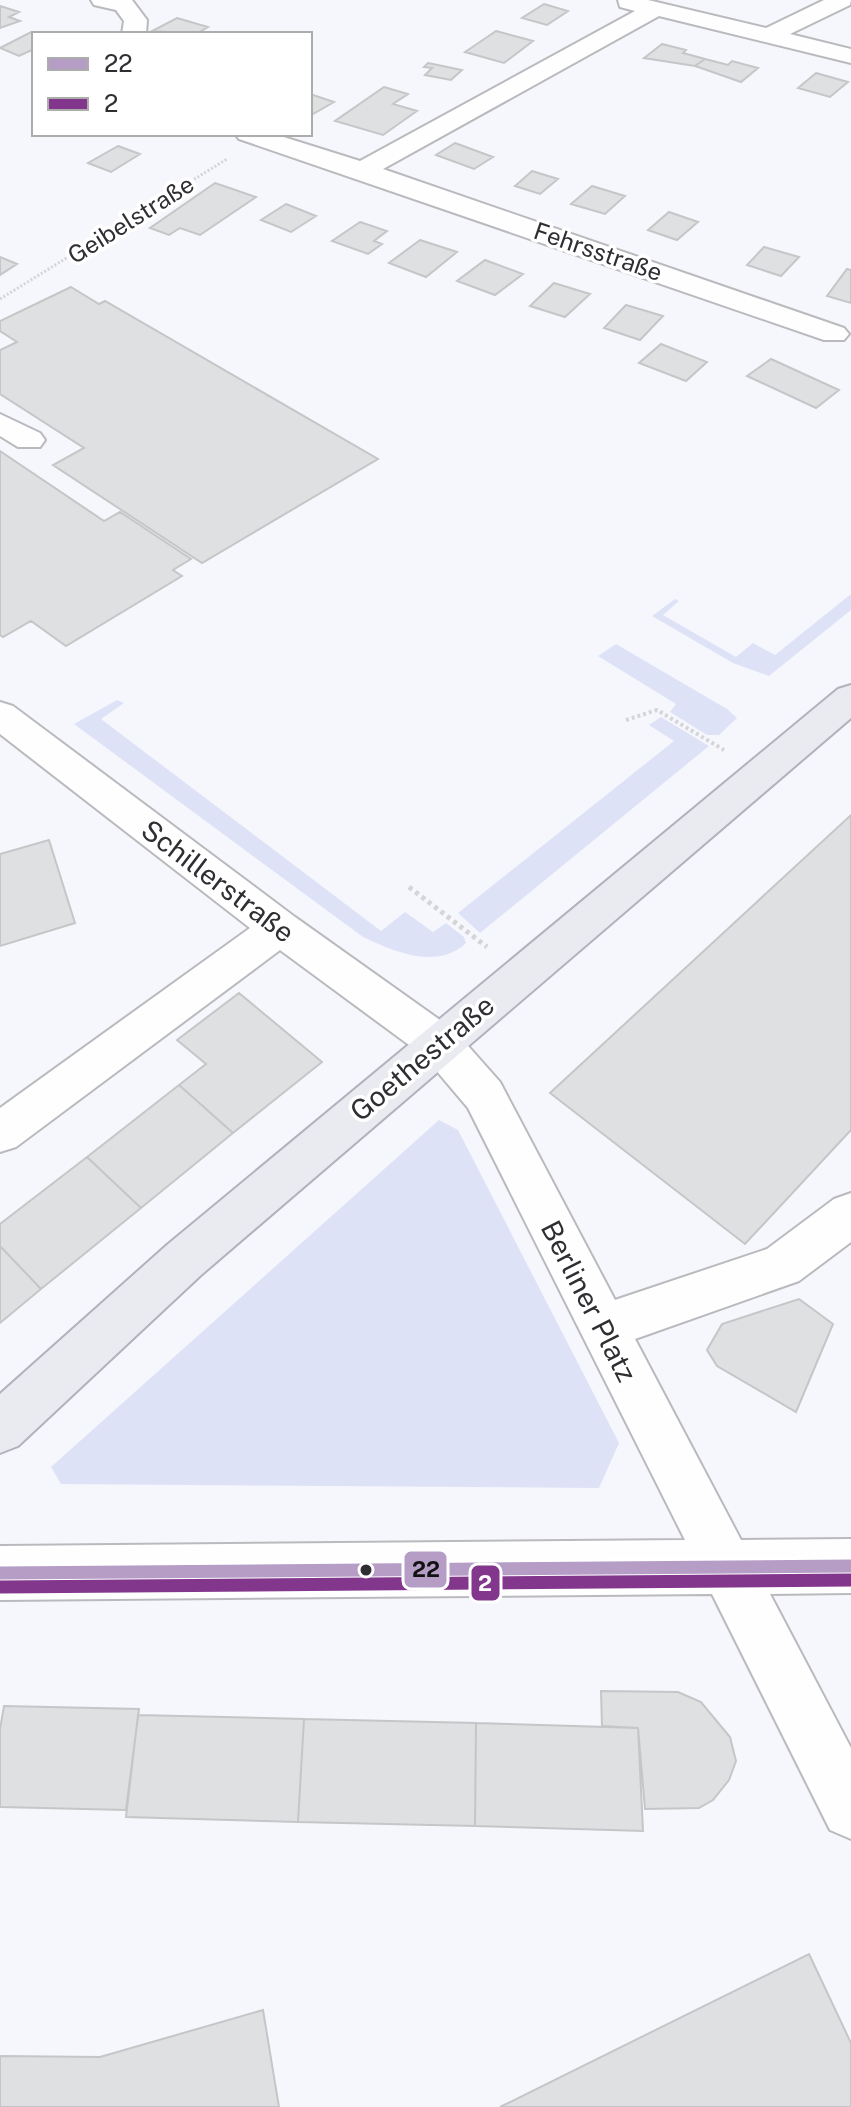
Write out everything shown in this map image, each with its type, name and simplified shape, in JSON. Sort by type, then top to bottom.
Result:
[{"type":"main road","name":"Goethestraße","points":[[0,1428],[184,1260],[851,698]]},
{"type":"street","points":[[102,0],[124,5],[136,20],[134,32]]},
{"type":"street","points":[[621,0],[851,56]]},
{"type":"street","points":[[771,35],[842,0]]},
{"type":"street","points":[[362,170],[655,9]]},
{"type":"street","name":"Fehrsstraße","points":[[254,136],[362,170],[834,334]]},
{"type":"street","points":[[0,423],[29,440]]},
{"type":"street","name":"Schillerstraße","points":[[0,715],[280,928],[439,1043]]},
{"type":"street","points":[[0,1133],[280,928]]},
{"type":"street","name":"Berliner Platz","points":[[439,1043],[484,1095],[724,1569],[851,1809]]},
{"type":"street","points":[[603,1327],[782,1266],[851,1214]]},
{"type":"street","points":[[0,1573],[851,1566]]},
{"type":"path","name":"Geibelstraße","points":[[0,299],[254,136]]},
{"type":"path","points":[[626,720],[657,710],[762,773]]},
{"type":"path","points":[[409,887],[522,973]]},
{"type":"shaded area","points":[[851,594],[851,610],[769,676],[733,663],[652,616],[675,599],[679,601],[663,615],[736,657],[753,643],[775,655]]},
{"type":"shaded area","points":[[616,644],[727,709],[737,718],[719,735],[707,735],[670,712],[676,704],[598,656]]},
{"type":"shaded area","points":[[117,700],[124,703],[101,719],[381,931],[405,912],[433,932],[446,923],[464,937],[466,943],[442,956],[429,957],[402,953],[363,937],[74,724]]},
{"type":"shaded area","points":[[661,717],[709,746],[480,933],[458,913],[674,741],[649,725]]},
{"type":"shaded area","points":[[439,1120],[458,1130],[619,1443],[599,1488],[61,1484],[51,1467]]},
{"type":"building","points":[[544,4],[568,11],[547,25],[522,18]]},
{"type":"building","points":[[0,6],[19,12],[9,17],[20,21],[0,28]]},
{"type":"building","points":[[177,18],[208,27],[199,32],[152,31]]},
{"type":"building","points":[[496,31],[533,41],[504,63],[465,52]]},
{"type":"building","points":[[32,32],[32,50],[19,56],[0,48]]},
{"type":"building","points":[[662,44],[705,59],[695,66],[644,58]]},
{"type":"building","points":[[705,59],[728,65],[732,61],[758,68],[741,82],[695,66]]},
{"type":"building","points":[[428,63],[462,70],[451,80],[425,75],[432,68],[424,67]]},
{"type":"building","points":[[816,73],[848,82],[830,97],[798,88]]},
{"type":"building","points":[[384,87],[408,94],[393,104],[417,111],[383,135],[335,121]]},
{"type":"building","points":[[312,95],[334,102],[313,114]]},
{"type":"building","points":[[455,143],[493,157],[474,169],[436,155]]},
{"type":"building","points":[[118,146],[140,154],[111,172],[88,163]]},
{"type":"building","points":[[532,171],[558,179],[540,194],[515,186]]},
{"type":"building","points":[[215,183],[256,197],[200,235],[180,228],[169,235],[150,228]]},
{"type":"building","points":[[592,186],[625,196],[605,214],[571,204]]},
{"type":"building","points":[[286,204],[316,216],[291,232],[261,220]]},
{"type":"building","points":[[669,212],[698,222],[677,240],[648,230]]},
{"type":"building","points":[[360,222],[387,231],[374,241],[382,244],[368,254],[332,241]]},
{"type":"building","points":[[420,240],[457,252],[426,277],[389,263]]},
{"type":"building","points":[[764,247],[799,257],[781,276],[747,265]]},
{"type":"building","points":[[0,257],[17,264],[0,275]]},
{"type":"building","points":[[485,260],[523,274],[495,295],[457,281]]},
{"type":"building","points":[[847,269],[851,270],[851,303],[827,296]]},
{"type":"building","points":[[554,283],[590,294],[565,317],[530,306]]},
{"type":"building","points":[[71,287],[99,304],[105,301],[378,459],[202,563],[53,465],[84,448],[0,394],[0,350],[17,342],[0,331],[0,321]]},
{"type":"building","points":[[626,305],[663,316],[640,340],[604,328]]},
{"type":"building","points":[[661,344],[707,362],[686,381],[639,363]]},
{"type":"building","points":[[771,359],[839,390],[816,408],[747,376]]},
{"type":"building","points":[[0,451],[104,521],[120,512],[191,559],[173,570],[182,576],[66,646],[31,621],[3,637],[0,635]]},
{"type":"building","points":[[851,815],[851,1130],[745,1244],[550,1093]]},
{"type":"building","points":[[49,840],[75,923],[0,946],[0,854]]},
{"type":"building","points":[[239,993],[322,1062],[233,1133],[179,1085],[206,1064],[177,1040]]},
{"type":"building","points":[[179,1085],[233,1133],[141,1208],[87,1157]]},
{"type":"building","points":[[87,1157],[141,1208],[41,1289],[0,1246],[0,1224]]},
{"type":"building","points":[[0,1246],[41,1289],[0,1323]]},
{"type":"building","points":[[799,1299],[833,1324],[796,1412],[717,1366],[707,1350],[722,1324]]},
{"type":"building","points":[[601,1691],[678,1692],[701,1702],[730,1737],[736,1761],[729,1780],[713,1800],[699,1808],[645,1809],[638,1728],[602,1726]]},
{"type":"building","points":[[4,1706],[139,1709],[126,1810],[0,1807],[0,1729]]},
{"type":"building","points":[[138,1715],[304,1719],[298,1822],[126,1817]]},
{"type":"building","points":[[304,1719],[476,1723],[475,1826],[298,1822]]},
{"type":"building","points":[[476,1723],[638,1728],[643,1831],[475,1826]]},
{"type":"building","points":[[809,1954],[851,2043],[851,2107],[500,2107]]},
{"type":"building","points":[[263,2010],[279,2107],[0,2107],[0,2056],[100,2057]]},
{"type":"transit line","name":"22","points":[[0,1573],[851,1566]]},
{"type":"transit line","name":"2","points":[[0,1587],[851,1580]]}]
